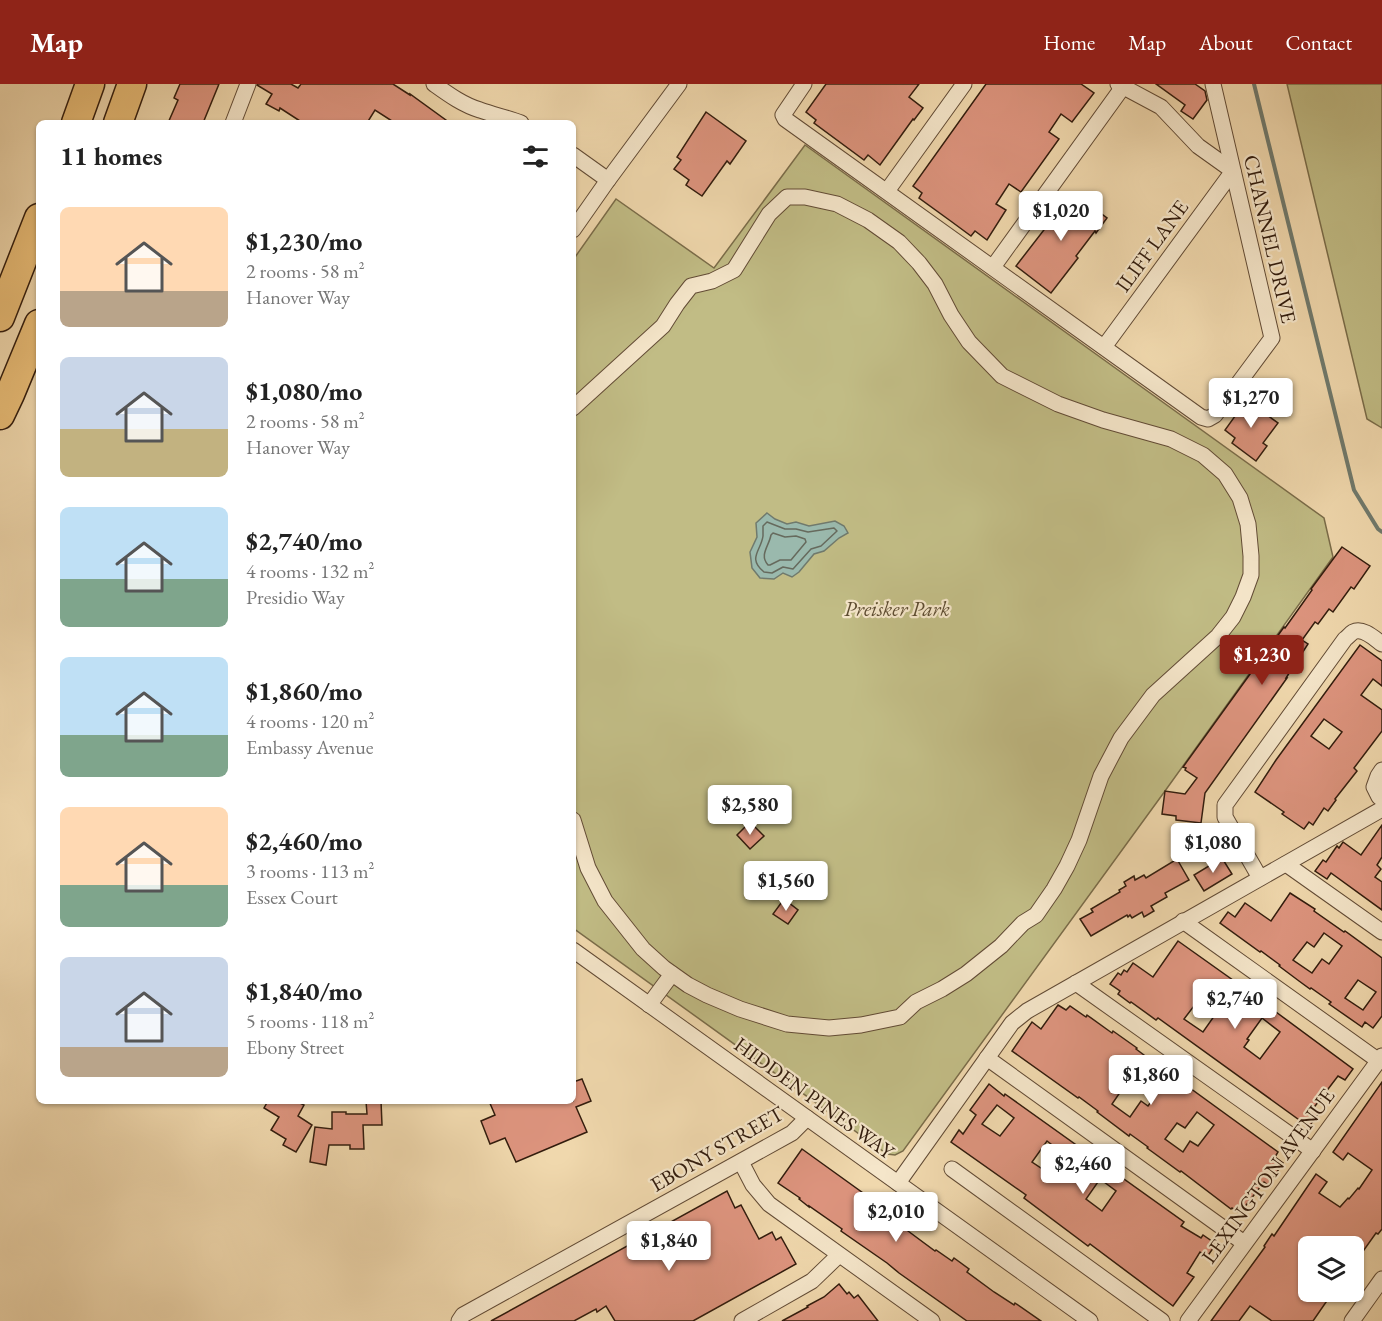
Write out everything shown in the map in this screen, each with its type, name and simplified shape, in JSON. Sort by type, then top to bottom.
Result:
[{"type":"highway","points":[[61,120],[70,84]]},
{"type":"highway","points":[[76,120],[90,84]]},
{"type":"highway","points":[[119,120],[132,84]]},
{"type":"highway","points":[[27,250],[36,215]]},
{"type":"highway","points":[[0,316],[36,226]]},
{"type":"highway","points":[[0,415],[36,331]]},
{"type":"street","points":[[238,120],[248,84]]},
{"type":"street","points":[[434,84],[479,110],[514,120]]},
{"type":"street","points":[[576,226],[679,84]]},
{"type":"street","points":[[804,84],[783,115],[785,118],[1104,347]]},
{"type":"street","points":[[887,191],[964,84]]},
{"type":"street","name":"CHANNEL DRIVE","points":[[1104,347],[1201,417],[1208,419],[1215,415],[1272,338],[1213,84]]},
{"type":"street","points":[[993,267],[1122,85],[1161,107],[1198,146],[1233,171]]},
{"type":"street","points":[[576,157],[608,180]]},
{"type":"street","name":"ILIFF LANE","points":[[1104,347],[1233,171]]},
{"type":"street","points":[[576,405],[663,326],[691,286],[712,281],[734,270],[769,214],[787,197],[805,197],[837,204],[868,219],[899,242],[935,284],[951,315],[969,342],[1002,376],[1058,404],[1103,420],[1171,439],[1203,455],[1225,474],[1240,498],[1248,524],[1251,556],[1251,575],[1233,617],[1206,648],[1153,695],[1110,756],[1067,866],[1036,915],[1023,923],[981,963],[942,989],[916,1002],[900,1017],[861,1025],[829,1028],[787,1024],[740,1010],[688,985],[643,949],[605,901],[588,868],[576,830]]},
{"type":"street","points":[[1260,878],[1225,817],[1225,805],[1345,639],[1358,630],[1382,644]]},
{"type":"street","points":[[1382,770],[1374,787],[1382,799]]},
{"type":"street","points":[[898,1183],[1012,1023],[1027,1011],[1382,809]]},
{"type":"street","points":[[1286,864],[1382,932]]},
{"type":"street","points":[[1183,921],[1380,1058]]},
{"type":"street","name":"HIDDEN PINES WAY","points":[[576,952],[1090,1321]]},
{"type":"street","points":[[649,1005],[672,974]]},
{"type":"street","points":[[1076,983],[1313,1151]]},
{"type":"street","points":[[987,1058],[1245,1243]]},
{"type":"street","name":"LEXINGTON AVENUE","points":[[1188,1321],[1380,1058]]},
{"type":"street","name":"EBONY STREET","points":[[459,1321],[463,1315],[792,1133],[807,1118]]},
{"type":"street","points":[[741,1162],[753,1185],[770,1204],[932,1321]]},
{"type":"street","points":[[952,1169],[1162,1321]]},
{"type":"street","points":[[742,1321],[812,1281],[839,1255]]},
{"type":"street","points":[[1352,1321],[1382,1280]]},
{"type":"green space","points":[[1287,84],[1382,84],[1382,428],[1367,419]]},
{"type":"green space","name":"Preisker Park","points":[[805,145],[1324,518],[1333,557],[903,1151],[895,1155],[887,1154],[576,930],[576,256],[616,199],[714,268]]},
{"type":"water","points":[[767,513],[787,524],[796,522],[809,526],[835,521],[844,526],[848,533],[824,551],[814,554],[792,577],[783,573],[774,579],[760,578],[752,568],[750,552],[757,537],[756,523]]},
{"type":"building","points":[[180,84],[219,84],[204,120],[169,120],[178,100],[174,98]]},
{"type":"building","points":[[291,84],[298,88],[301,84],[393,84],[446,120],[390,120],[375,110],[369,120],[298,120],[280,108],[279,111],[266,104],[272,94],[257,85]]},
{"type":"building","points":[[826,84],[919,84],[909,97],[923,108],[880,165],[868,155],[864,160],[814,123],[816,120],[806,112]]},
{"type":"building","points":[[986,84],[1081,84],[1094,93],[1072,122],[1061,114],[1049,132],[1059,139],[1021,192],[1009,184],[996,204],[1006,210],[987,240],[975,231],[971,236],[919,198],[922,193],[913,186]]},
{"type":"building","points":[[1156,84],[1195,84],[1205,91],[1207,100],[1193,119],[1181,111],[1185,105]]},
{"type":"building","points":[[706,112],[746,141],[730,164],[727,161],[702,196],[686,185],[689,180],[674,169],[681,160],[677,157]]},
{"type":"building","points":[[1072,192],[1107,218],[1076,256],[1078,258],[1051,293],[1016,266],[1047,226],[1045,225],[1056,210]]},
{"type":"building","points":[[1248,398],[1278,423],[1263,443],[1267,446],[1256,461],[1232,443],[1235,438],[1225,430]]},
{"type":"building","points":[[1342,547],[1370,566],[1354,589],[1351,587],[1333,612],[1329,609],[1318,624],[1315,622],[1302,640],[1308,644],[1287,678],[1205,793],[1201,823],[1176,820],[1176,816],[1162,814],[1165,791],[1185,794],[1197,778],[1183,767]]},
{"type":"building","points":[[1360,645],[1382,661],[1382,686],[1373,679],[1361,695],[1382,710],[1382,731],[1354,768],[1357,771],[1328,811],[1324,808],[1313,825],[1309,822],[1304,829],[1255,792]],"holes":[[[1324,719],[1342,732],[1329,749],[1311,736]]]},
{"type":"building","points":[[750,822],[764,836],[750,849],[737,835]]},
{"type":"building","points":[[1205,825],[1215,841],[1185,858],[1175,841]]},
{"type":"building","points":[[1382,825],[1382,857],[1377,865],[1381,869],[1375,877],[1382,882],[1382,910],[1331,873],[1327,879],[1315,871],[1323,860],[1326,862],[1337,846],[1339,848],[1343,842],[1361,855]]},
{"type":"building","points":[[1222,858],[1232,874],[1204,891],[1194,875]]},
{"type":"building","points":[[1177,859],[1189,880],[1165,893],[1167,897],[1151,906],[1154,911],[1144,917],[1142,912],[1132,918],[1127,915],[1091,936],[1080,919],[1093,912],[1091,909],[1120,892],[1119,890],[1126,886],[1124,882],[1134,876],[1135,880],[1144,875],[1146,878]]},
{"type":"building","points":[[1290,893],[1382,958],[1382,1016],[1373,1028],[1365,1022],[1362,1027],[1329,1004],[1331,1002],[1220,923],[1228,912],[1235,917],[1245,903],[1271,921]],"holes":[[[1324,933],[1342,946],[1329,964],[1322,959],[1312,973],[1293,960],[1307,942],[1314,947]],[[1358,980],[1376,992],[1363,1010],[1345,998]]]},
{"type":"building","points":[[784,899],[798,910],[788,924],[773,914]]},
{"type":"building","points":[[1178,941],[1353,1069],[1345,1080],[1338,1076],[1312,1110],[1318,1114],[1309,1127],[1158,1018],[1156,1020],[1130,1003],[1118,994],[1120,991],[1110,984],[1118,973],[1121,975],[1124,970],[1127,972],[1133,963],[1153,977]],"holes":[[[1207,989],[1224,1002],[1203,1032],[1184,1019]],[[1262,1018],[1280,1032],[1260,1059],[1244,1047]]]},
{"type":"building","points":[[1058,1005],[1066,1010],[1070,1006],[1086,1017],[1087,1015],[1137,1048],[1278,1152],[1275,1157],[1283,1163],[1268,1185],[1264,1182],[1240,1213],[1231,1209],[1079,1097],[1012,1051],[1032,1022],[1041,1029]],"holes":[[[1145,1074],[1162,1087],[1148,1106],[1141,1101],[1130,1117],[1112,1104],[1125,1085],[1133,1091]],[[1197,1112],[1214,1125],[1198,1146],[1190,1141],[1183,1152],[1165,1139],[1177,1123],[1185,1128]]]},
{"type":"building","points":[[582,1079],[591,1101],[576,1107],[587,1132],[516,1162],[505,1138],[490,1144],[481,1121],[495,1115],[490,1104],[576,1104],[576,1081]]},
{"type":"building","points":[[1382,1082],[1382,1229],[1378,1234],[1376,1233],[1364,1250],[1364,1236],[1298,1236],[1298,1302],[1326,1302],[1313,1321],[1272,1321],[1250,1306],[1239,1321],[1211,1321],[1272,1234],[1274,1236],[1316,1174],[1327,1182],[1319,1193],[1340,1207],[1359,1189],[1372,1170],[1348,1153],[1343,1160],[1333,1152]]},
{"type":"building","points":[[989,1084],[1184,1222],[1181,1226],[1201,1238],[1203,1235],[1216,1244],[1207,1257],[1200,1252],[1187,1273],[1194,1277],[1173,1306],[1090,1244],[1088,1246],[1024,1198],[1026,1195],[951,1142],[959,1130],[963,1134],[976,1115],[970,1110]],"holes":[[[997,1105],[1014,1118],[1000,1136],[982,1124]],[[1047,1141],[1065,1155],[1050,1174],[1032,1162]],[[1100,1179],[1116,1191],[1102,1211],[1086,1199]]]},
{"type":"building","points":[[266,1104],[304,1105],[298,1116],[312,1125],[296,1152],[283,1145],[286,1139],[271,1130],[279,1117],[264,1108]]},
{"type":"building","points":[[366,1104],[381,1104],[382,1125],[363,1125],[364,1149],[350,1149],[350,1145],[329,1145],[326,1165],[310,1162],[315,1127],[332,1129],[332,1112],[367,1114]]},
{"type":"building","points":[[802,1149],[891,1213],[893,1211],[901,1217],[898,1221],[906,1226],[904,1228],[935,1251],[952,1261],[954,1258],[969,1269],[967,1272],[994,1292],[1041,1321],[967,1321],[899,1273],[778,1183]]},
{"type":"building","points":[[727,1191],[735,1208],[741,1205],[759,1239],[772,1232],[776,1240],[781,1237],[796,1264],[693,1321],[615,1321],[606,1306],[574,1321],[491,1321]]},
{"type":"building","points":[[839,1284],[847,1294],[849,1292],[854,1298],[858,1295],[878,1321],[782,1321],[824,1297]]},
{"type":"waterway","points":[[1254,84],[1354,490],[1382,532]]}]
